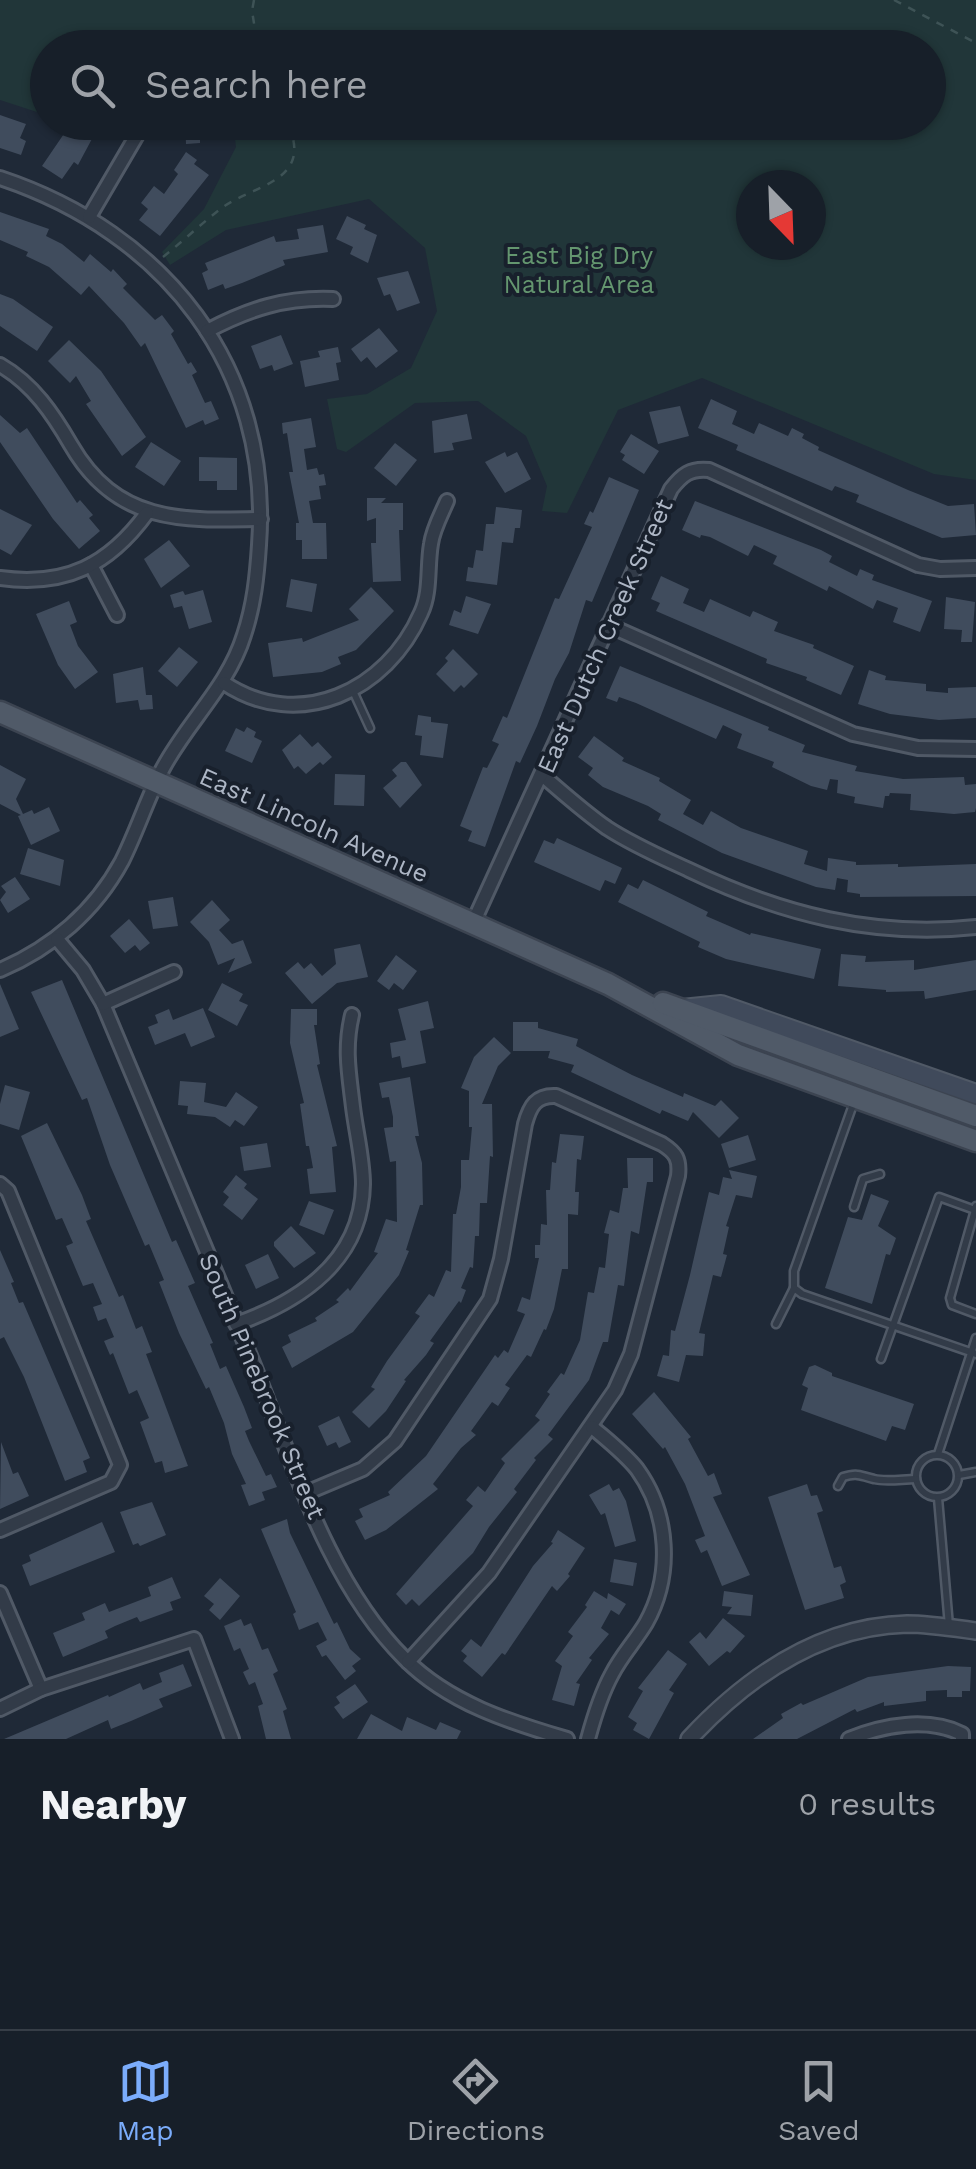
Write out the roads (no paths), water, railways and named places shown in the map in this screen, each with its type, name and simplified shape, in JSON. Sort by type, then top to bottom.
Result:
[{"type":"main road","name":"East Lincoln Avenue","points":[[0,712],[608,984],[738,1055],[976,1142]]},
{"type":"main road","name":"East Lincoln Avenue","points":[[608,984],[976,1116]]},
{"type":"main road","points":[[680,1010],[721,1005],[976,1094]]},
{"type":"main road","points":[[855,1100],[859,1092],[867,1090],[918,1107],[950,1106]]},
{"type":"street","points":[[88,217],[134,140]]},
{"type":"street","points":[[0,178],[47,196],[127,243],[153,265],[207,331],[246,415],[260,466],[261,520],[251,612],[224,683],[186,728],[156,782],[122,859],[108,883],[57,939],[0,970]]},
{"type":"street","points":[[207,331],[258,306],[302,298],[334,298]]},
{"type":"street","points":[[0,366],[46,404],[85,467],[123,502],[147,512],[193,521],[261,520]]},
{"type":"street","name":"East Dutch Creek Street","points":[[473,923],[671,489],[683,474],[709,470],[918,564],[976,568]]},
{"type":"street","points":[[224,683],[240,694],[272,703],[310,704],[353,690],[395,659],[415,626],[428,590],[432,538],[447,500]]},
{"type":"street","points":[[0,578],[45,580],[91,566],[123,544],[147,512]]},
{"type":"street","points":[[91,566],[117,614]]},
{"type":"street","points":[[608,625],[853,734],[918,748],[976,749]]},
{"type":"street","points":[[542,775],[626,840],[779,908],[864,927],[976,927]]},
{"type":"street","name":"South Pinebrook Street","points":[[57,939],[83,970],[103,1004],[306,1493],[351,1589],[382,1635],[408,1662],[466,1703],[568,1739]]},
{"type":"street","points":[[103,1004],[174,972]]},
{"type":"street","points":[[236,1324],[291,1302],[310,1287],[345,1249],[355,1227],[363,1183],[345,1043],[352,1015]]},
{"type":"street","points":[[306,1493],[363,1469],[395,1440],[490,1299],[530,1107],[538,1099],[556,1096],[614,1120],[675,1153],[679,1164],[631,1354],[615,1390],[489,1573],[408,1662]]},
{"type":"street","points":[[0,1184],[8,1191],[120,1465],[111,1482],[0,1530]]},
{"type":"street","points":[[588,1739],[612,1672],[646,1624],[655,1603],[662,1581],[664,1551],[662,1528],[647,1484],[620,1451],[592,1427]]},
{"type":"street","points":[[0,1593],[42,1689]]},
{"type":"street","points":[[688,1739],[721,1704],[762,1672],[806,1648],[866,1629],[907,1624],[976,1631]]},
{"type":"street","points":[[0,1709],[42,1689],[194,1639],[232,1739]]},
{"type":"street","points":[[849,1739],[866,1732],[925,1724],[947,1726],[962,1736]]},
{"type":"lane","points":[[353,690],[370,728]]},
{"type":"lane","points":[[776,1324],[794,1288],[794,1271],[855,1100]]},
{"type":"lane","points":[[854,1207],[863,1180],[880,1174]]},
{"type":"lane","points":[[881,1360],[939,1197],[975,1208],[950,1298],[952,1304],[976,1314]]},
{"type":"lane","points":[[794,1288],[973,1353]]},
{"type":"lane","points":[[938,1454],[976,1338]]},
{"type":"lane","points":[[938,1454],[952,1460],[959,1475],[953,1491],[938,1498],[922,1492],[916,1479],[922,1461],[938,1454]]},
{"type":"lane","points":[[959,1475],[976,1472]]},
{"type":"lane","points":[[838,1486],[843,1477],[855,1473],[872,1480],[916,1479]]},
{"type":"lane","points":[[938,1498],[949,1628]]},
{"type":"park label","name":"East Big Dry Natural Area","points":[[579,270]]}]
